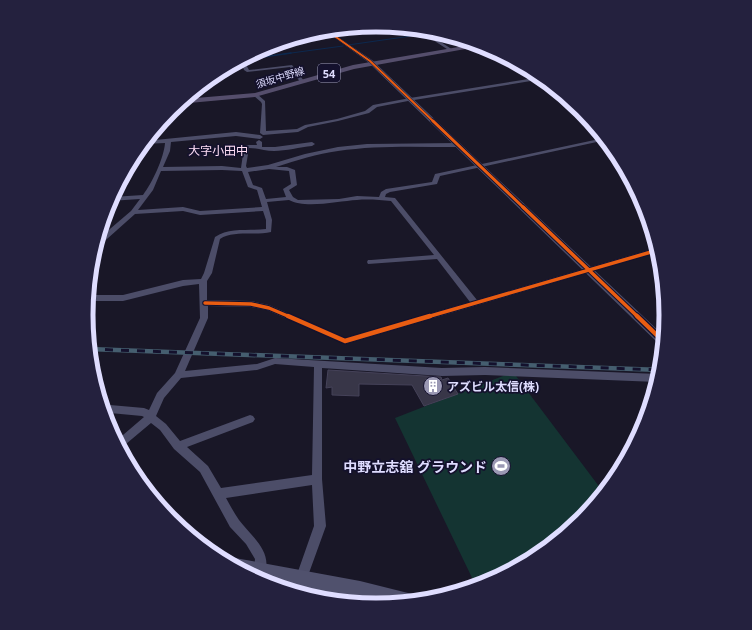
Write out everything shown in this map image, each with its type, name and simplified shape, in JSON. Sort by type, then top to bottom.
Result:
[{"type":"main road","name":"須坂中野線","points":[[190,101],[255,96],[341,70],[467,47]]},
{"type":"main road","points":[[253,570],[301,580],[367,591],[390,597]]},
{"type":"street","points":[[333,35],[371,64],[410,100],[658,335]]},
{"type":"street","points":[[430,37],[451,50]]},
{"type":"street","points":[[244,65],[248,71],[291,66],[302,81]]},
{"type":"street","points":[[152,142],[236,134],[262,135],[298,130],[307,126],[338,120],[367,112],[375,106],[532,80]]},
{"type":"street","points":[[255,96],[263,101],[264,104],[262,135],[259,146]]},
{"type":"street","points":[[381,199],[383,193],[388,190],[436,183],[437,175],[599,140]]},
{"type":"street","points":[[104,238],[133,212],[150,190],[153,179],[160,169],[168,141]]},
{"type":"street","points":[[123,441],[151,417],[160,396],[179,375],[204,318],[205,303],[203,281],[208,273],[217,238],[221,234],[269,231],[270,220],[260,190],[250,186],[243,166],[247,147],[259,146],[260,148],[275,149],[312,144]]},
{"type":"street","points":[[160,169],[239,168],[245,170],[269,167],[307,155],[338,149],[367,146],[457,145]]},
{"type":"street","points":[[298,146],[307,155]]},
{"type":"street","points":[[269,167],[277,169],[286,168],[292,170],[294,185],[286,189],[290,198],[297,202],[340,201],[357,198],[393,199],[475,302]]},
{"type":"street","points":[[118,199],[145,197]]},
{"type":"street","points":[[133,212],[183,209],[200,213],[264,205],[290,198]]},
{"type":"street","points":[[205,303],[251,304],[269,308],[345,341],[652,252]]},
{"type":"street","points":[[371,262],[440,257]]},
{"type":"street","points":[[94,298],[123,298],[183,283],[203,281]]},
{"type":"street","points":[[179,375],[257,367],[275,361],[442,372],[485,371],[652,378]]},
{"type":"street","points":[[301,580],[320,526],[317,479],[318,364]]},
{"type":"street","points":[[109,409],[144,412],[163,427],[178,446],[204,469],[234,523],[250,540],[262,558],[260,571]]},
{"type":"street","points":[[178,446],[250,419]]},
{"type":"street","points":[[218,494],[317,479]]},
{"type":"green space","name":"中野立志舘 グラウンド","points":[[513,372],[600,488],[589,502],[563,528],[548,540],[501,569],[473,580],[395,418]]},
{"type":"building","name":"アズビル太信(株)","points":[[328,370],[441,377],[442,380],[448,378],[458,394],[424,406],[412,385],[359,384],[359,396],[332,395],[332,387],[326,388]]},
{"type":"waterway","points":[[348,45],[419,35]]},
{"type":"waterway","points":[[284,54],[343,46]]},
{"type":"waterway","points":[[260,57],[291,53]]},
{"type":"railway","points":[[95,349],[654,370]]},
{"type":"cycle path","points":[[333,35],[370,61],[658,336]]},
{"type":"cycle path","points":[[205,303],[251,304],[269,308],[345,341],[652,252]]},
{"type":"place","name":"アズビル太信(株)","points":[[433,386]]},
{"type":"place","name":"中野立志舘 グラウンド","points":[[501,466]]},
{"type":"district","name":"大字小田中","points":[[218,150]]}]
